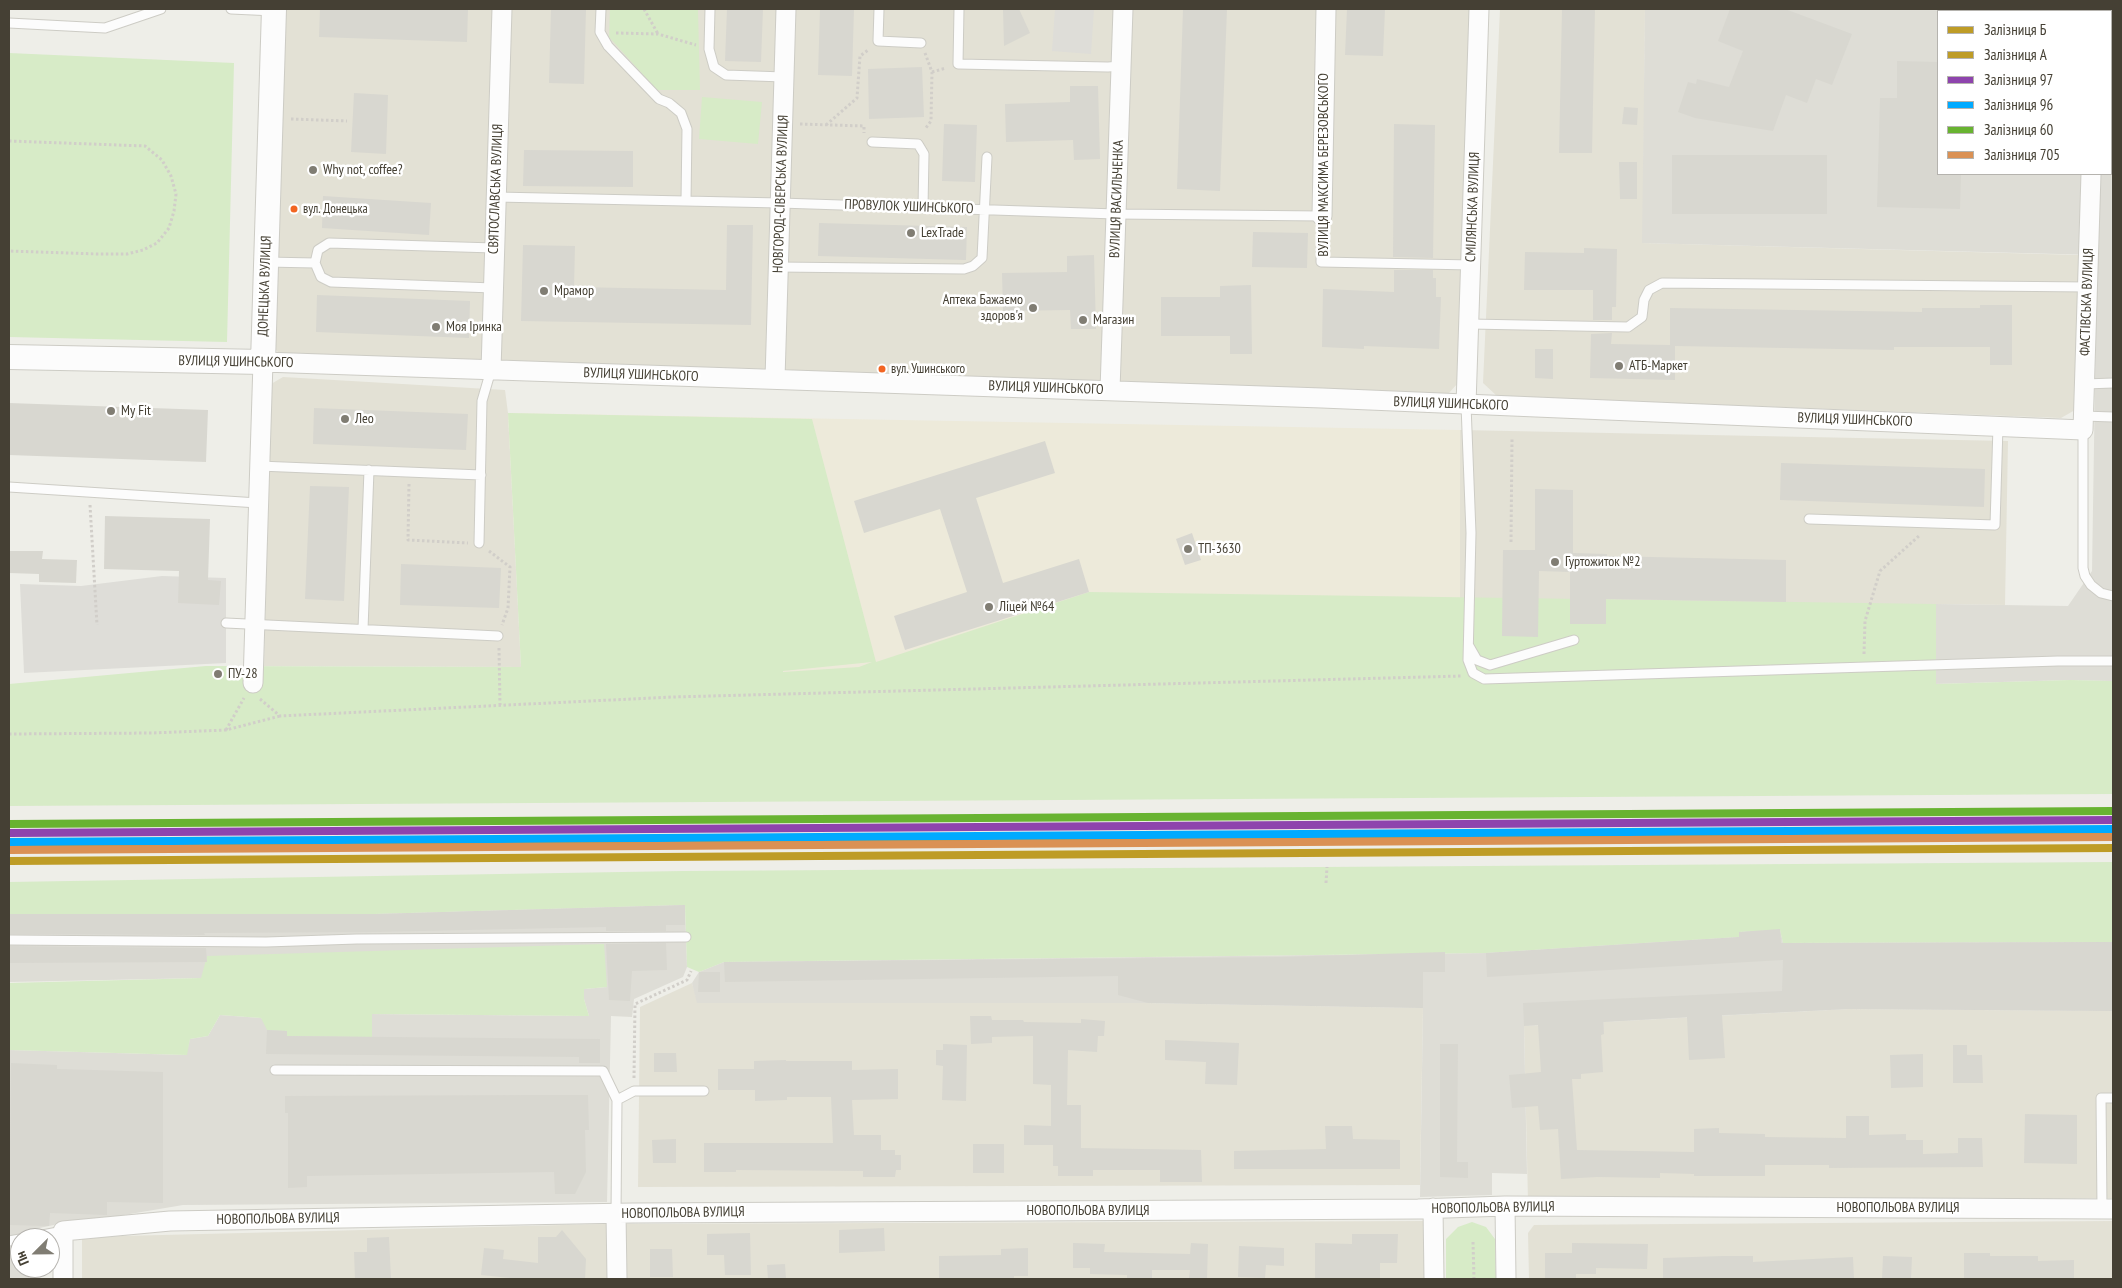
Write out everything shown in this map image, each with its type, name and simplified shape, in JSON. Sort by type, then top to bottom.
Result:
[{"type":"street","name":"СВЯТОСЛАВСЬКА ВУЛИЦЯ","points":[[491,370],[502,9]]},
{"type":"street","name":"НОВГОРОД-СІВЕРСЬКА ВУЛИЦЯ","points":[[775,379],[786,9]]},
{"type":"street","name":"ВУЛИЦЯ ВАСИЛЬЧЕНКА","points":[[1110,390],[1123,9]]},
{"type":"street","name":"ВУЛИЦЯ МАКСИМА БЕРЕЗОВСЬКОГО","points":[[1322,216],[1326,9]]},
{"type":"street","name":"СМІЛЯНСЬКА ВУЛИЦЯ","points":[[1466,405],[1479,9]]},
{"type":"street","name":"ДОНЕЦЬКА ВУЛИЦЯ","points":[[252,683],[274,10]]},
{"type":"street","name":"ФАСТІВСЬКА ВУЛИЦЯ","points":[[2083,423],[2091,175]]},
{"type":"street","name":"ВУЛИЦЯ УШИНСЬКОГО","points":[[9,357],[263,362],[1110,390],[1998,426],[2083,423]]},
{"type":"street","name":"НОВОПОЛЬОВА ВУЛИЦЯ","points":[[63,1231],[170,1221],[616,1214],[1505,1206],[2108,1209]]},
{"type":"street","points":[[1505,1206],[1506,1279]]},
{"type":"street","points":[[1433,1208],[1434,1279]]},
{"type":"street","points":[[616,1214],[617,1279]]},
{"type":"street","points":[[63,1231],[63,1279]]},
{"type":"lane","points":[[9,24],[105,28],[161,9]]},
{"type":"lane","points":[[231,9],[274,10]]},
{"type":"lane","points":[[601,9],[600,32],[608,46],[659,99],[669,103],[681,113],[687,129],[686,201]]},
{"type":"lane","points":[[710,9],[708,49],[714,66],[726,75],[784,78]]},
{"type":"lane","points":[[879,9],[878,42],[921,43]]},
{"type":"lane","points":[[959,9],[958,64],[1121,66]]},
{"type":"lane","points":[[872,142],[918,144],[924,154],[923,208]]},
{"type":"lane","points":[[778,267],[964,269],[973,266],[982,258],[987,157]]},
{"type":"lane","name":"ПРОВУЛОК УШИНСЬКОГО","points":[[496,197],[780,203],[1116,214],[1322,216]]},
{"type":"lane","name":"ВУЛИЦЯ МАКСИМА БЕРЕЗОВСЬКОГО","points":[[1322,216],[1322,262],[1472,265]]},
{"type":"lane","points":[[493,288],[331,282],[321,277],[315,263],[318,250],[329,243],[494,248]]},
{"type":"lane","points":[[266,262],[315,263]]},
{"type":"lane","points":[[1470,324],[1628,328],[1642,317],[1644,300],[1649,290],[1662,283],[2088,287]]},
{"type":"lane","points":[[479,543],[482,401],[491,370]]},
{"type":"lane","points":[[2085,384],[2113,383]]},
{"type":"lane","points":[[1466,405],[1471,533],[1468,660],[1473,673],[1484,679],[2113,661]]},
{"type":"lane","points":[[2113,417],[2083,423],[2083,568],[2085,576],[2092,585],[2101,593],[2113,596]]},
{"type":"lane","points":[[1809,519],[1995,525],[1998,426]]},
{"type":"lane","points":[[259,466],[480,474]]},
{"type":"lane","points":[[363,629],[369,470]]},
{"type":"lane","points":[[9,487],[258,503]]},
{"type":"lane","points":[[226,623],[498,636]]},
{"type":"lane","points":[[1469,646],[1477,660],[1490,664],[1574,640]]},
{"type":"lane","points":[[9,940],[266,942],[357,939],[686,937]]},
{"type":"lane","points":[[275,1070],[603,1071],[617,1100],[616,1214]]},
{"type":"lane","points":[[617,1100],[634,1091],[704,1091]]},
{"type":"lane","points":[[2108,1209],[2101,1098],[2113,1098]]},
{"type":"path","points":[[644,9],[658,34]]},
{"type":"path","points":[[600,32],[658,34],[708,49]]},
{"type":"path","points":[[826,125],[857,98],[860,56],[878,42]]},
{"type":"path","points":[[921,43],[932,72],[931,121],[925,130]]},
{"type":"path","points":[[290,119],[347,121]]},
{"type":"path","points":[[783,124],[864,126],[865,138],[872,142]]},
{"type":"path","points":[[9,142],[145,146],[162,160],[171,176],[176,194],[169,228],[157,243],[142,250],[127,254],[9,252]]},
{"type":"path","points":[[1511,542],[1512,439]]},
{"type":"path","points":[[409,472],[408,540],[479,543],[510,567],[508,608],[498,636],[500,705]]},
{"type":"path","points":[[89,492],[97,625]]},
{"type":"path","points":[[1864,667],[1864,620],[1880,571],[1933,523]]},
{"type":"path","points":[[9,734],[226,730],[280,716],[673,697],[1466,676],[1473,673]]},
{"type":"path","points":[[252,683],[262,702],[280,716]]},
{"type":"path","points":[[226,730],[252,683]]},
{"type":"path","points":[[1326,883],[1327,867]]},
{"type":"path","points":[[634,1091],[635,1004],[687,980],[691,971]]},
{"type":"path","points":[[1473,1242],[1474,1279]]},
{"type":"shaded area","points":[[283,9],[780,9],[770,369],[280,355],[271,343]]},
{"type":"shaded area","points":[[796,9],[1116,9],[1103,381],[784,370]]},
{"type":"shaded area","points":[[1055,9],[1094,9],[1091,54],[1052,51]]},
{"type":"shaded area","points":[[1132,9],[1473,9],[1458,383],[1448,394],[1120,382]]},
{"type":"shaded area","points":[[1500,9],[1645,9],[1643,243],[2079,255],[2075,410],[2061,418],[1497,396],[1483,383]]},
{"type":"shaded area","points":[[1645,9],[2113,9],[2113,681],[2069,680],[1935,684],[1936,604],[2068,606],[2092,571],[2097,255],[1642,243]]},
{"type":"shaded area","points":[[283,377],[505,390],[508,413],[521,667],[264,666],[271,384]]},
{"type":"shaded area","name":"Ліцей №64","points":[[508,413],[1460,430],[1460,665],[523,693]]},
{"type":"shaded area","points":[[1460,430],[2008,441],[2005,605],[1936,604],[1460,665]]},
{"type":"shaded area","points":[[162,576],[226,578],[226,663],[24,673],[20,584],[81,586]]},
{"type":"shaded area","points":[[685,905],[687,967],[683,977],[634,999],[632,1017],[611,1016],[607,1202],[183,1205],[39,1228],[10,1228],[10,1278],[29,1279],[9,1279],[9,1050],[186,1055],[190,1039],[208,1036],[220,1015],[261,1018],[287,1031],[287,1036],[372,1036],[371,1014],[589,1016],[584,999],[584,989],[607,987],[206,962],[202,978],[9,982],[9,914],[375,914]]},
{"type":"shaded area","points":[[1780,929],[1783,943],[2113,942],[2113,1011],[1848,1009],[1604,1022],[1604,1034],[1582,1036],[1581,1023],[1524,1026],[1527,1174],[1492,1173],[1492,1195],[1420,1197],[1423,1008],[1148,1003],[697,1003],[692,983],[699,972],[724,962],[1486,953],[1739,937],[1739,932]]},
{"type":"shaded area","points":[[692,983],[698,1003],[1148,1003],[1423,1008],[1420,1185],[638,1187],[640,1007]]},
{"type":"shaded area","points":[[1848,1009],[2113,1011],[2113,1198],[1528,1201],[1524,1026],[1581,1023],[1604,1034],[1603,1022]]},
{"type":"shaded area","points":[[1425,1221],[1425,1279],[82,1279],[82,1237],[604,1224]]},
{"type":"shaded area","points":[[2113,1221],[2113,1279],[1529,1279],[1528,1233],[1534,1225]]},
{"type":"green space","points":[[610,9],[698,9],[700,90],[657,90],[609,37]]},
{"type":"green space","points":[[9,53],[234,63],[227,342],[9,337]]},
{"type":"green space","points":[[702,97],[762,102],[758,144],[699,139]]},
{"type":"green space","points":[[508,413],[812,419],[876,662],[1089,592],[1936,604],[1936,684],[2070,680],[2113,681],[2113,794],[9,806],[9,684],[206,666],[521,667]],"holes":[[[872,662],[859,667],[783,672]]]},
{"type":"green space","points":[[2113,862],[2113,942],[1783,943],[1780,930],[1739,932],[1739,937],[1486,953],[724,962],[699,972],[687,967],[685,905],[375,914],[9,914],[9,882],[683,871]]},
{"type":"green space","points":[[604,944],[607,987],[584,989],[584,999],[589,1016],[372,1014],[372,1037],[287,1036],[287,1031],[267,1030],[261,1018],[220,1015],[208,1036],[190,1039],[187,1055],[9,1050],[9,983],[201,978],[207,956]]},
{"type":"green space","points":[[1472,1222],[1486,1227],[1495,1239],[1496,1279],[1446,1279],[1446,1239],[1458,1227]]},
{"type":"building","points":[[320,9],[468,9],[467,42],[319,37]]},
{"type":"building","points":[[551,9],[586,9],[584,84],[549,83]]},
{"type":"building","points":[[727,9],[763,9],[761,62],[725,61]]},
{"type":"building","points":[[820,9],[854,9],[852,76],[818,75]]},
{"type":"building","points":[[1003,9],[1019,9],[1030,33],[1004,46]]},
{"type":"building","points":[[1183,9],[1227,9],[1220,191],[1177,189]]},
{"type":"building","points":[[1347,9],[1385,9],[1383,56],[1345,55]]},
{"type":"building","points":[[1562,9],[1595,9],[1592,153],[1559,153]]},
{"type":"building","points":[[1730,9],[1785,9],[1852,34],[1832,85],[1816,79],[1807,103],[1786,95],[1773,131],[1695,118],[1678,112],[1688,82],[1696,84],[1697,79],[1729,87],[1743,51],[1718,41]]},
{"type":"building","points":[[1897,61],[1937,62],[1937,175],[1961,175],[1960,209],[1877,207],[1880,98],[1897,98]]},
{"type":"building","points":[[922,67],[924,117],[869,119],[868,69]]},
{"type":"building","points":[[1070,86],[1098,86],[1100,159],[1074,160],[1073,140],[1006,142],[1005,104],[1070,102]]},
{"type":"building","points":[[354,93],[388,95],[386,154],[351,152]]},
{"type":"building","points":[[1624,107],[1638,108],[1637,125],[1622,124]]},
{"type":"building","points":[[944,124],[977,125],[975,182],[942,181]]},
{"type":"building","points":[[1394,124],[1435,125],[1433,258],[1393,257]]},
{"type":"building","points":[[524,150],[633,151],[633,187],[523,186]]},
{"type":"building","points":[[1672,155],[1827,155],[1827,214],[1672,214]]},
{"type":"building","points":[[1619,162],[1637,162],[1637,199],[1620,199]]},
{"type":"building","points":[[323,196],[431,203],[429,235],[322,228]]},
{"type":"building","points":[[819,223],[967,227],[966,260],[818,256]]},
{"type":"building","points":[[727,225],[753,225],[751,325],[521,321],[523,245],[575,246],[574,287],[726,290]]},
{"type":"building","points":[[1253,232],[1308,233],[1307,268],[1252,267]]},
{"type":"building","points":[[1584,248],[1617,249],[1616,307],[1612,307],[1612,320],[1593,320],[1593,290],[1524,290],[1525,252],[1584,253]]},
{"type":"building","points":[[1094,255],[1096,329],[1071,329],[1070,310],[1003,311],[1002,273],[1067,272],[1067,256]]},
{"type":"building","points":[[1394,270],[1433,270],[1433,278],[1436,278],[1436,297],[1441,297],[1439,349],[1364,346],[1364,349],[1322,347],[1323,289],[1394,292]]},
{"type":"building","points":[[1251,285],[1252,354],[1230,354],[1230,336],[1161,336],[1161,297],[1220,297],[1220,286]]},
{"type":"building","points":[[317,295],[470,301],[469,338],[316,332]]},
{"type":"building","points":[[1980,305],[2012,305],[2012,365],[1990,365],[1990,347],[1894,347],[1894,350],[1675,346],[1675,380],[1590,378],[1591,334],[1612,333],[1611,344],[1670,345],[1670,308],[1922,312],[1922,308],[1980,308]]},
{"type":"building","points":[[1535,349],[1553,349],[1553,379],[1535,378]]},
{"type":"building","points":[[9,403],[208,410],[206,462],[9,455]]},
{"type":"building","points":[[314,408],[468,414],[466,450],[313,444]]},
{"type":"building","points":[[1045,441],[1055,473],[976,498],[1003,583],[1079,559],[1089,592],[905,650],[894,616],[967,592],[940,509],[864,533],[854,501]]},
{"type":"building","points":[[1781,463],[1985,469],[1984,507],[1780,500]]},
{"type":"building","points":[[310,486],[349,487],[344,601],[305,599]]},
{"type":"building","points":[[1535,489],[1573,490],[1573,553],[1607,554],[1607,556],[1786,560],[1786,602],[1606,599],[1606,624],[1570,624],[1570,572],[1539,571],[1538,637],[1502,636],[1503,550],[1535,550]]},
{"type":"building","points":[[105,516],[210,519],[208,580],[221,581],[219,605],[178,603],[179,571],[104,569]]},
{"type":"building","name":"ТП-3630","points":[[1192,533],[1201,560],[1185,565],[1176,539]]},
{"type":"building","points":[[9,551],[43,551],[42,559],[77,560],[76,583],[39,582],[39,574],[9,573]]},
{"type":"building","points":[[401,564],[501,568],[499,608],[400,605]]},
{"type":"building","points":[[685,905],[685,925],[666,925],[666,931],[606,931],[606,927],[375,932],[204,933],[205,935],[9,934],[9,914],[375,914]]},
{"type":"building","points":[[1780,929],[1781,943],[2113,942],[2113,1011],[1848,1009],[1722,1015],[1725,1058],[1689,1060],[1687,1017],[1603,1022],[1604,1034],[1601,1035],[1603,1072],[1581,1074],[1581,1079],[1572,1079],[1577,1150],[1694,1152],[1694,1129],[1719,1128],[1719,1133],[1765,1134],[1765,1137],[1846,1138],[1846,1116],[1869,1116],[1869,1135],[1906,1134],[1906,1140],[1923,1140],[1923,1154],[1958,1153],[1958,1138],[1982,1138],[1983,1167],[1829,1168],[1829,1165],[1765,1165],[1765,1176],[1694,1176],[1694,1174],[1660,1173],[1660,1178],[1597,1177],[1561,1179],[1558,1129],[1540,1130],[1538,1106],[1512,1108],[1509,1075],[1541,1072],[1538,1025],[1524,1026],[1523,1003],[1782,991],[1783,960],[1487,977],[1486,953],[1739,937],[1739,932]]},
{"type":"building","points":[[666,943],[667,970],[632,971],[630,1001],[609,1000],[606,944]]},
{"type":"building","points":[[9,946],[206,948],[207,962],[9,963]]},
{"type":"building","points":[[1445,952],[1445,972],[1423,972],[1423,1008],[1148,1003],[1118,995],[1118,976],[725,982],[724,962],[1280,957]]},
{"type":"building","points":[[699,972],[720,972],[720,992],[698,992]]},
{"type":"building","points":[[970,1016],[991,1016],[992,1020],[1023,1020],[1024,1022],[1081,1023],[1081,1019],[1105,1021],[1104,1036],[1098,1036],[1097,1052],[1068,1050],[1067,1105],[1081,1105],[1081,1148],[1201,1150],[1202,1182],[1160,1182],[1160,1170],[1093,1170],[1093,1176],[1058,1176],[1058,1166],[1053,1166],[1053,1145],[1024,1145],[1024,1125],[1051,1126],[1051,1085],[1033,1084],[1033,1036],[992,1037],[992,1043],[971,1044]]},
{"type":"building","points":[[267,1030],[287,1031],[287,1036],[600,1039],[600,1063],[579,1063],[579,1057],[266,1054]]},
{"type":"building","points":[[1165,1040],[1239,1043],[1237,1085],[1205,1084],[1206,1062],[1165,1060]]},
{"type":"building","points":[[943,1044],[967,1045],[966,1101],[942,1100],[943,1066],[936,1065],[936,1050],[943,1050]]},
{"type":"building","points":[[1440,1044],[1458,1044],[1457,1162],[1468,1162],[1468,1178],[1440,1177]]},
{"type":"building","points":[[1953,1045],[1967,1045],[1967,1055],[1982,1055],[1983,1083],[1953,1083]]},
{"type":"building","points":[[654,1053],[676,1053],[677,1072],[654,1072]]},
{"type":"building","points":[[1923,1054],[1923,1087],[1891,1088],[1890,1055]]},
{"type":"building","points":[[754,1061],[852,1061],[852,1070],[898,1069],[898,1099],[852,1100],[854,1135],[881,1135],[881,1150],[895,1150],[895,1155],[901,1155],[901,1170],[896,1170],[895,1177],[863,1177],[863,1171],[736,1170],[736,1172],[704,1172],[704,1143],[833,1143],[831,1097],[787,1097],[787,1100],[755,1101],[755,1090],[718,1090],[718,1069],[754,1069]]},
{"type":"building","points":[[11,1063],[57,1065],[57,1069],[163,1072],[163,1203],[107,1202],[107,1215],[50,1213],[49,1226],[9,1225]]},
{"type":"building","points":[[588,1095],[589,1130],[585,1130],[586,1172],[575,1194],[555,1194],[554,1172],[307,1176],[307,1187],[288,1188],[288,1113],[285,1113],[285,1096]]},
{"type":"building","points":[[2025,1114],[2077,1115],[2077,1164],[2024,1163]]},
{"type":"building","points":[[1325,1126],[1352,1126],[1353,1139],[1400,1140],[1400,1169],[1234,1169],[1234,1151],[1326,1149]]},
{"type":"building","points":[[676,1139],[676,1163],[653,1163],[652,1140]]},
{"type":"building","points":[[973,1144],[1004,1144],[1004,1173],[973,1173]]},
{"type":"building","points":[[884,1228],[885,1251],[839,1253],[839,1230]]},
{"type":"building","points":[[562,1230],[586,1259],[585,1279],[520,1279],[481,1275],[484,1248],[504,1250],[503,1259],[538,1263],[538,1237],[556,1237]]},
{"type":"building","points":[[750,1233],[751,1275],[725,1275],[724,1255],[707,1255],[707,1234]]},
{"type":"building","points":[[1352,1234],[1398,1234],[1397,1263],[1380,1263],[1380,1279],[1315,1279],[1315,1243],[1352,1244]]},
{"type":"building","points":[[389,1237],[391,1279],[355,1279],[354,1252],[367,1252],[367,1238]]},
{"type":"building","points":[[1073,1243],[1105,1244],[1104,1252],[1190,1254],[1191,1243],[1208,1244],[1207,1279],[1189,1279],[1190,1270],[1152,1270],[1152,1279],[1127,1279],[1127,1275],[1090,1274],[1090,1268],[1073,1268]]},
{"type":"building","points":[[1572,1243],[1648,1244],[1647,1269],[1596,1268],[1596,1274],[1576,1274],[1576,1279],[1545,1279],[1545,1253],[1572,1253]]},
{"type":"building","points":[[1239,1246],[1284,1248],[1284,1266],[1266,1265],[1265,1278],[1238,1277]]},
{"type":"building","points":[[1028,1248],[1028,1276],[1014,1276],[1014,1279],[939,1279],[939,1256],[1001,1255],[1001,1249]]},
{"type":"building","points":[[650,1249],[672,1249],[673,1277],[650,1277]]},
{"type":"building","points":[[1964,1253],[1990,1253],[1990,1256],[2038,1256],[2038,1261],[2074,1260],[2074,1279],[1964,1279]]},
{"type":"building","points":[[1753,1256],[1753,1262],[1853,1257],[1854,1279],[1663,1279],[1663,1258]]},
{"type":"building","points":[[1883,1256],[1912,1257],[1911,1279],[1882,1279]]},
{"type":"building","points":[[785,1264],[786,1279],[768,1279],[767,1265]]},
{"type":"rail line","name":"60","points":[[9,824],[2113,811]]},
{"type":"rail line","name":"97","points":[[9,833],[2113,820]]},
{"type":"rail line","name":"96","points":[[9,842],[2113,829]]},
{"type":"rail line","name":"Б","points":[[9,847],[2113,833]]},
{"type":"rail line","name":"705","points":[[9,850],[2113,837]]},
{"type":"rail line","name":"A","points":[[9,861],[2113,848]]},
{"type":"place","name":"Why not, coffee?","points":[[313,170]]},
{"type":"place","name":"вул. Донецька","points":[[294,209]]},
{"type":"place","name":"LexTrade","points":[[911,233]]},
{"type":"place","name":"Мрамор","points":[[544,291]]},
{"type":"place","name":"Аптека Бажаємо здоров'я","points":[[1033,308]]},
{"type":"place","name":"Магазин","points":[[1083,320]]},
{"type":"place","name":"Моя Іринка","points":[[436,327]]},
{"type":"place","name":"АТБ-Маркет","points":[[1619,366]]},
{"type":"place","name":"вул. Ушинського","points":[[882,369]]},
{"type":"place","name":"My Fit","points":[[111,411]]},
{"type":"place","name":"Лео","points":[[345,419]]},
{"type":"place","name":"ТП-3630","points":[[1188,549]]},
{"type":"place","name":"Гуртожиток №2","points":[[1555,562]]},
{"type":"place","name":"Ліцей №64","points":[[989,607]]},
{"type":"place","name":"ПУ-28","points":[[218,674]]}]
